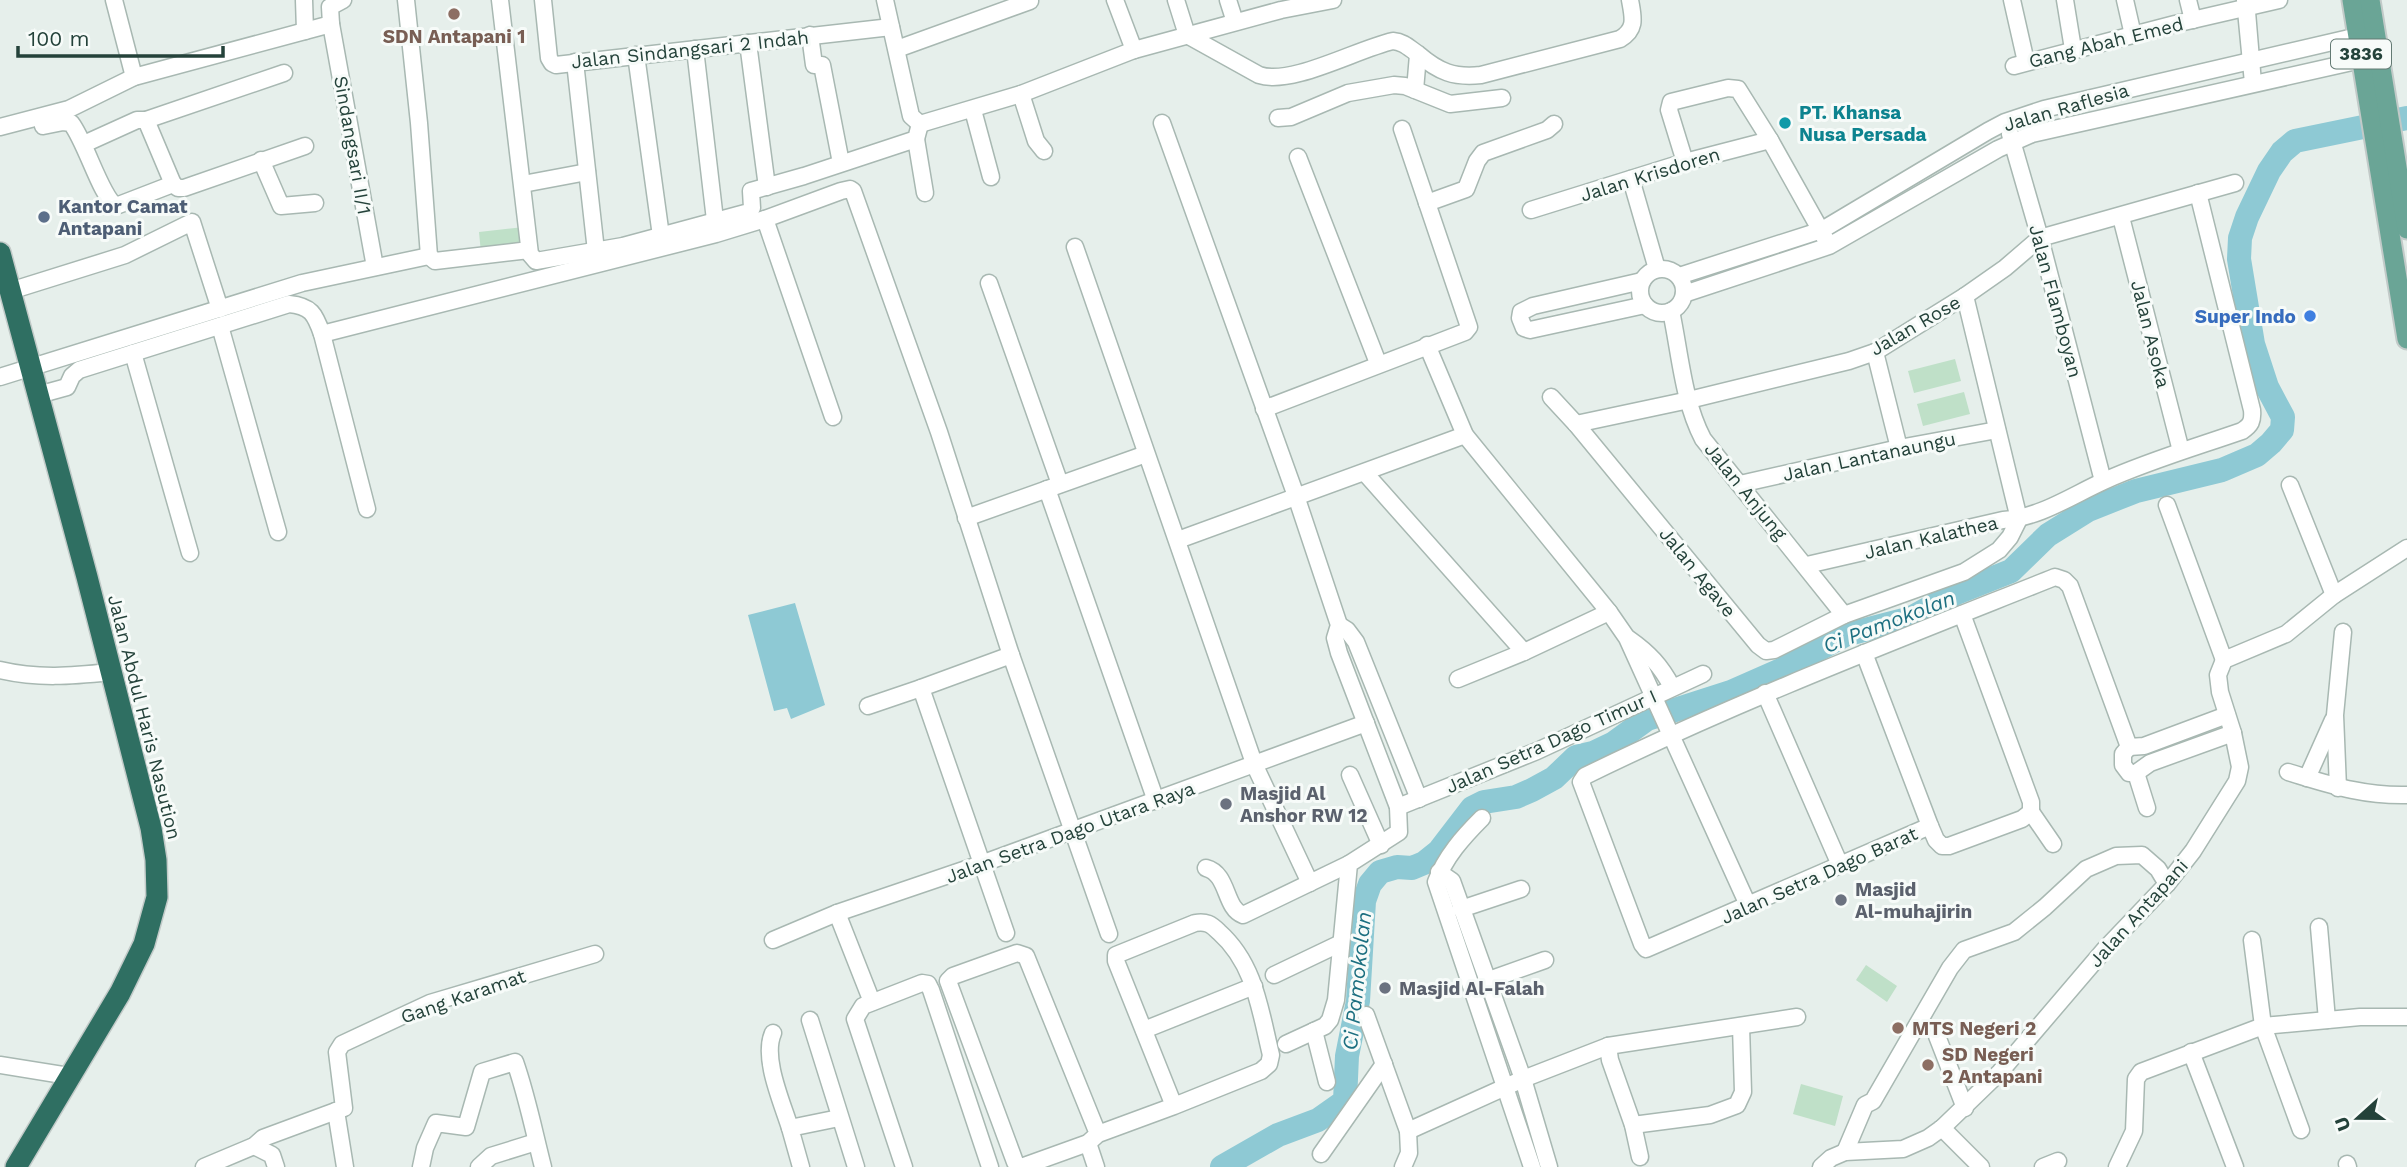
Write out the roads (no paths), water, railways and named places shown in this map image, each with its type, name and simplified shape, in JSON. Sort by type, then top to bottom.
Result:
[{"type":"highway","name":"Jalan Abdul Haris Nasution","points":[[0,253],[151,828],[156,860],[157,897],[144,944],[130,975],[16,1167]]},
{"type":"main road","name":"3836","points":[[2352,0],[2361,60],[2378,106]]},
{"type":"main road","name":"3836","points":[[2370,0],[2378,106],[2407,339]]},
{"type":"main road","name":"3836","points":[[2384,142],[2407,229]]},
{"type":"street","points":[[114,0],[134,77]]},
{"type":"street","points":[[304,0],[305,30]]},
{"type":"street","points":[[0,127],[69,109],[134,77],[331,24],[330,7],[343,0]]},
{"type":"street","points":[[406,0],[429,256],[435,261],[529,250]]},
{"type":"street","points":[[500,0],[529,250],[532,259],[539,262],[661,236],[750,212],[751,191],[841,163],[918,131],[1134,50],[1235,22],[1279,5],[1333,0]]},
{"type":"street","name":"Jalan Sindangsari 2 Indah","points":[[543,0],[549,58],[556,65],[891,27]]},
{"type":"street","points":[[885,0],[911,116],[918,131],[925,193]]},
{"type":"street","points":[[1115,0],[1134,50]]},
{"type":"street","points":[[1176,0],[1187,35],[1269,78],[1302,72],[1393,41],[1407,45],[1445,72],[1458,77],[1470,77],[1620,38],[1630,32],[1633,21],[1630,0]]},
{"type":"street","points":[[1228,0],[1235,22]]},
{"type":"street","name":"Gang Abah Emed","points":[[2012,0],[2020,64],[2279,0]]},
{"type":"street","points":[[2065,0],[2073,49]]},
{"type":"street","points":[[2125,0],[2133,35]]},
{"type":"street","points":[[2188,0],[2193,20]]},
{"type":"street","points":[[2239,0],[2253,83]]},
{"type":"street","points":[[2245,0],[2253,83]]},
{"type":"street","points":[[897,49],[1030,1]]},
{"type":"street","name":"Sindangsari II/1","points":[[331,24],[375,267]]},
{"type":"street","points":[[810,36],[814,65],[822,65],[841,163]]},
{"type":"street","name":"Jalan Raflesia","points":[[1679,276],[1822,230],[2005,122],[2044,109],[2358,36]]},
{"type":"street","points":[[748,43],[767,187]]},
{"type":"street","points":[[695,49],[715,220]]},
{"type":"street","points":[[636,55],[661,236]]},
{"type":"street","points":[[1415,90],[1418,55]]},
{"type":"street","name":"Jalan Raflesia","points":[[1684,294],[1829,246],[2012,141],[2049,129],[2361,60]]},
{"type":"street","points":[[575,62],[596,251]]},
{"type":"street","points":[[84,144],[137,120],[146,120],[284,73]]},
{"type":"street","points":[[1279,118],[1291,117],[1336,97],[1363,89],[1394,85],[1450,104],[1502,98]]},
{"type":"street","points":[[1685,162],[1669,110],[1671,102],[1728,88],[1738,89],[1770,140],[1829,246]]},
{"type":"street","points":[[1021,94],[1036,141],[1044,151]]},
{"type":"street","points":[[973,110],[991,177]]},
{"type":"street","points":[[146,120],[173,184],[178,188],[305,146]]},
{"type":"street","points":[[0,138],[63,122],[71,123],[84,144],[108,198],[116,206],[173,184]]},
{"type":"street","points":[[1162,122],[1296,496],[1339,625],[1335,638],[1339,653],[1398,807],[1399,832],[1381,845],[1349,864],[1243,915],[1237,913],[1217,874],[1206,868]]},
{"type":"street","name":"Jalan Flamboyan","points":[[2005,122],[2040,237],[2103,481]]},
{"type":"street","points":[[1427,203],[1466,188],[1483,153],[1547,130],[1554,124]]},
{"type":"street","points":[[1264,409],[1378,363],[1465,332],[1469,327],[1402,129]]},
{"type":"street","name":"Jalan Krisdoren","points":[[1531,210],[1685,162],[1770,140]]},
{"type":"street","points":[[1298,157],[1378,363]]},
{"type":"street","points":[[261,160],[281,206],[315,203]]},
{"type":"street","points":[[523,184],[587,172]]},
{"type":"street","points":[[1631,180],[1657,269]]},
{"type":"street","name":"Jalan Rose","points":[[1576,424],[1689,400],[1849,361],[1875,352],[1965,296],[2005,268],[2040,237],[2235,184]]},
{"type":"street","points":[[322,334],[765,219],[850,189],[855,194],[939,432],[1011,655],[1109,934]]},
{"type":"street","points":[[1965,296],[2019,519],[2066,501],[2103,481],[2181,451],[2242,432],[2252,423],[2252,410],[2198,193]]},
{"type":"street","name":"Jalan Asoka","points":[[2121,216],[2181,451]]},
{"type":"street","points":[[765,219],[834,417]]},
{"type":"street","points":[[10,291],[125,255],[192,222],[278,532]]},
{"type":"street","points":[[1075,247],[1255,766],[1310,883]]},
{"type":"street","points":[[38,395],[67,387],[72,376],[79,370],[133,353],[302,283],[429,256]]},
{"type":"street","points":[[1642,281],[1641,297],[1645,305],[1653,311],[1671,312],[1682,301],[1684,294],[1679,276],[1669,270],[1657,269],[1651,271],[1642,281],[1533,306],[1521,312],[1520,318],[1524,328],[1530,330],[1645,305]]},
{"type":"street","points":[[989,283],[1156,801]]},
{"type":"street","points":[[0,377],[220,317],[289,304],[304,306],[316,317],[322,334],[367,509]]},
{"type":"street","name":"Jalan Anjung","points":[[1671,312],[1689,400],[1703,439],[1807,565],[1844,615]]},
{"type":"street","points":[[1427,345],[1465,435],[1628,638],[1748,905]]},
{"type":"street","points":[[1875,352],[1899,448]]},
{"type":"street","points":[[133,353],[190,553]]},
{"type":"street","name":"Jalan Agave","points":[[1551,397],[1762,649],[1774,650],[1844,615]]},
{"type":"street","name":"Jalan Lantanaungu","points":[[1740,484],[1899,448],[1997,430]]},
{"type":"street","points":[[1178,540],[1465,435]]},
{"type":"street","points":[[966,518],[1146,454]]},
{"type":"street","points":[[1364,472],[1524,652]]},
{"type":"street","points":[[2290,485],[2334,595]]},
{"type":"street","points":[[2167,505],[2224,660],[2286,634],[2334,595],[2407,548]]},
{"type":"street","name":"Jalan Kalathea","points":[[1844,615],[1973,567],[1999,550],[2010,537],[2019,519]]},
{"type":"street","name":"Jalan Kalathea","points":[[1807,565],[2003,520],[2019,519]]},
{"type":"street","points":[[1669,729],[2056,578],[2064,580],[2070,586],[2129,747]]},
{"type":"street","points":[[1458,679],[1609,612]]},
{"type":"street","points":[[1962,614],[2031,802],[2026,816],[2053,844]]},
{"type":"street","points":[[1339,625],[1347,630],[1356,642],[1419,799]]},
{"type":"street","points":[[2338,788],[2335,715],[2343,632]]},
{"type":"street","points":[[1628,638],[1662,668],[1672,687]]},
{"type":"street","points":[[1864,653],[1930,826]]},
{"type":"street","points":[[868,706],[1011,655]]},
{"type":"street","name":"Jalan Antapani","points":[[1821,1167],[1831,1158],[1845,1152],[1903,1149],[1942,1129],[2000,1072],[2105,949],[2168,884],[2193,851],[2237,781],[2240,767],[2218,675],[2224,660]]},
{"type":"street","points":[[0,670],[44,677],[110,672]]},
{"type":"street","name":"Jalan Setra Dago Timur I","points":[[1398,807],[1656,700],[1672,687],[1703,674]]},
{"type":"street","points":[[921,688],[1006,933]]},
{"type":"street","points":[[1765,693],[1840,865]]},
{"type":"street","points":[[2227,715],[2144,746],[2129,747],[2123,754],[2123,765],[2129,773],[2136,773],[2150,764],[2233,733]]},
{"type":"street","points":[[2307,778],[2335,715]]},
{"type":"street","name":"Jalan Setra Dago Utara Raya","points":[[773,940],[838,913],[1255,766],[1366,723]]},
{"type":"street","name":"Jalan Setra Dago Barat","points":[[1669,729],[1585,776],[1581,782],[1646,949],[1930,826],[1942,846],[1950,846],[2026,816]]},
{"type":"street","points":[[2288,772],[2338,788],[2376,796],[2407,795]]},
{"type":"street","points":[[2136,773],[2147,808]]},
{"type":"street","points":[[1350,775],[1381,845]]},
{"type":"street","points":[[1482,818],[1461,839],[1439,872],[1437,890],[1532,1167]]},
{"type":"street","points":[[1845,1152],[1865,1105],[1873,1101],[1950,968],[1964,950],[2014,932],[2086,869],[2116,856],[2142,855],[2158,869],[2168,884]]},
{"type":"street","points":[[1286,1044],[1328,1024],[1336,1000],[1349,864]]},
{"type":"street","points":[[1439,872],[1452,881],[1523,1079],[1549,1167]]},
{"type":"street","points":[[1461,909],[1521,889]]},
{"type":"street","points":[[838,913],[872,1003]]},
{"type":"street","points":[[1096,1167],[1093,1138],[1026,956],[1017,953],[953,976],[948,981],[949,986],[1015,1162],[1019,1167],[1024,1166],[1093,1138],[1174,1106],[1261,1071],[1269,1065],[1271,1055],[1254,986],[1234,946],[1210,924],[1203,921],[1116,955],[1116,961],[1174,1106]]},
{"type":"street","points":[[2319,927],[2328,1020]]},
{"type":"street","points":[[2252,940],[2263,1026],[2301,1130]]},
{"type":"street","points":[[1274,975],[1341,943]]},
{"type":"street","name":"Gang Karamat","points":[[336,1111],[345,1105],[340,1087],[337,1052],[342,1044],[430,1003],[595,954]]},
{"type":"street","points":[[1486,981],[1545,960]]},
{"type":"street","points":[[904,1167],[855,1023],[856,1015],[863,1006],[922,983],[928,984],[990,1167]]},
{"type":"street","points":[[1144,1030],[1254,986]]},
{"type":"street","points":[[1366,1015],[1408,1131],[1409,1153],[1403,1167]]},
{"type":"street","points":[[1408,1131],[1504,1087],[1608,1046],[1797,1017]]},
{"type":"street","points":[[2118,1167],[2134,1132],[2136,1079],[2141,1072],[2263,1026],[2360,1017],[2402,1017]]},
{"type":"street","points":[[810,1020],[856,1167]]},
{"type":"street","points":[[1633,1125],[1710,1115],[1737,1105],[1743,1092],[1741,1026]]},
{"type":"street","points":[[1314,1031],[1327,1082]]},
{"type":"street","points":[[773,1033],[768,1046],[770,1056],[801,1167]]},
{"type":"street","points":[[1937,1035],[1965,1108]]},
{"type":"street","points":[[1608,1046],[1610,1060],[1633,1125],[1640,1157]]},
{"type":"street","points":[[2191,1052],[2235,1167]]},
{"type":"street","points":[[421,1167],[425,1148],[436,1123],[466,1127],[482,1072],[515,1062],[527,1094],[527,1107],[543,1167]]},
{"type":"street","points":[[1321,1154],[1384,1064]]},
{"type":"street","points":[[0,1065],[69,1076]]},
{"type":"street","points":[[204,1167],[254,1146],[263,1138],[336,1111],[345,1167]]},
{"type":"street","points":[[790,1128],[839,1118]]},
{"type":"street","points":[[1942,1129],[1981,1167]]},
{"type":"street","points":[[479,1167],[491,1156],[536,1142]]},
{"type":"street","points":[[254,1146],[272,1155],[276,1167]]},
{"type":"water","points":[[795,603],[825,705],[791,719],[787,708],[774,711],[748,615]]},
{"type":"waterway","name":"Ci Pamokolan","points":[[1222,1167],[1278,1135],[1318,1120],[1345,1101],[1347,1056],[1358,1001],[1364,901],[1370,884],[1380,872],[1397,867],[1412,868],[1424,863],[1439,851],[1472,808],[1484,802],[1516,797],[1532,790],[1554,778],[1576,757],[1593,753],[1614,743],[1647,719],[1731,692],[1781,670],[1845,635],[1911,618],[1956,593],[2011,571],[2048,535],[2088,510],[2136,491],[2222,470],[2257,455],[2271,443],[2282,430],[2283,417],[2267,387],[2253,344],[2239,259],[2240,238],[2247,217],[2269,171],[2282,152],[2295,141],[2407,118]]},
{"type":"place","name":"SDN Antapani 1","points":[[454,14]]},
{"type":"place","name":"PT. Khansa Nusa Persada","points":[[1785,123]]},
{"type":"place","name":"Kantor Camat Antapani","points":[[44,217]]},
{"type":"place","name":"Super Indo","points":[[2310,316]]},
{"type":"place","name":"Masjid Al Anshor RW 12","points":[[1226,804]]},
{"type":"place","name":"Masjid Al-muhajirin","points":[[1841,900]]},
{"type":"place","name":"Masjid Al-Falah","points":[[1385,988]]},
{"type":"place","name":"MTS Negeri 2","points":[[1898,1028]]},
{"type":"place","name":"SD Negeri 2 Antapani","points":[[1928,1065]]}]
